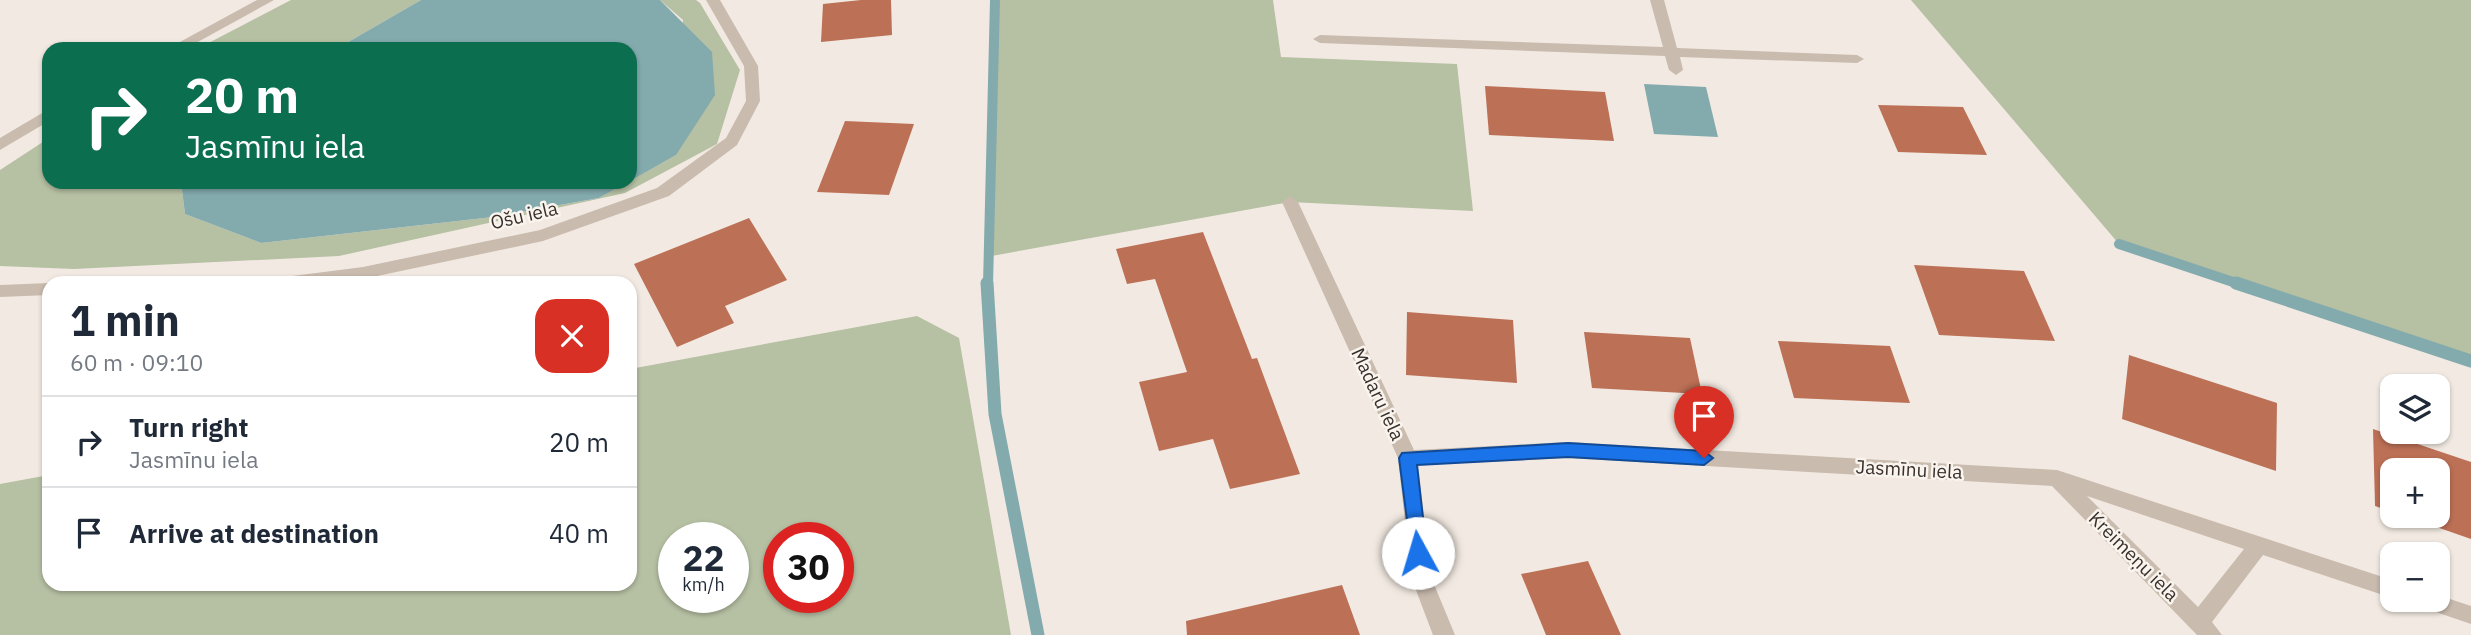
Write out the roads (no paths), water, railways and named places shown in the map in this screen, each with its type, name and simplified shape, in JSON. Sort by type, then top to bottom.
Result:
[{"type":"street","points":[[187,42],[267,0]]},
{"type":"street","name":"Ošu iela","points":[[340,276],[542,235],[663,192],[732,141],[752,101],[751,66],[713,0]]},
{"type":"street","points":[[1657,0],[1676,70]]},
{"type":"street","points":[[1320,39],[1857,59]]},
{"type":"street","points":[[0,145],[42,118]]},
{"type":"street","name":"Madaru iela","points":[[1290,202],[1408,458],[1420,577],[1444,635]]},
{"type":"street","points":[[0,291],[42,289]]},
{"type":"street","name":"Jasmīnu iela","points":[[1408,458],[1568,450],[2057,478],[2380,585]]},
{"type":"street","name":"Kreimeņu iela","points":[[2057,478],[2205,628]]},
{"type":"street","points":[[2205,628],[2259,545]]},
{"type":"street","points":[[2450,608],[2471,615]]},
{"type":"water","points":[[421,0],[660,0],[712,52],[715,95],[676,155],[637,177],[637,42],[348,42]]},
{"type":"water","points":[[1644,84],[1706,87],[1718,137],[1654,134]]},
{"type":"water","points":[[182,189],[615,189],[599,198],[493,217],[261,243],[185,214]]},
{"type":"waterway","points":[[988,285],[995,0]]},
{"type":"waterway","points":[[2119,244],[2236,283]]},
{"type":"waterway","points":[[987,283],[995,414],[1038,635]]},
{"type":"waterway","points":[[2236,283],[2471,361]]},
{"type":"waterway","points":[[2236,283],[2242,285]]}]
